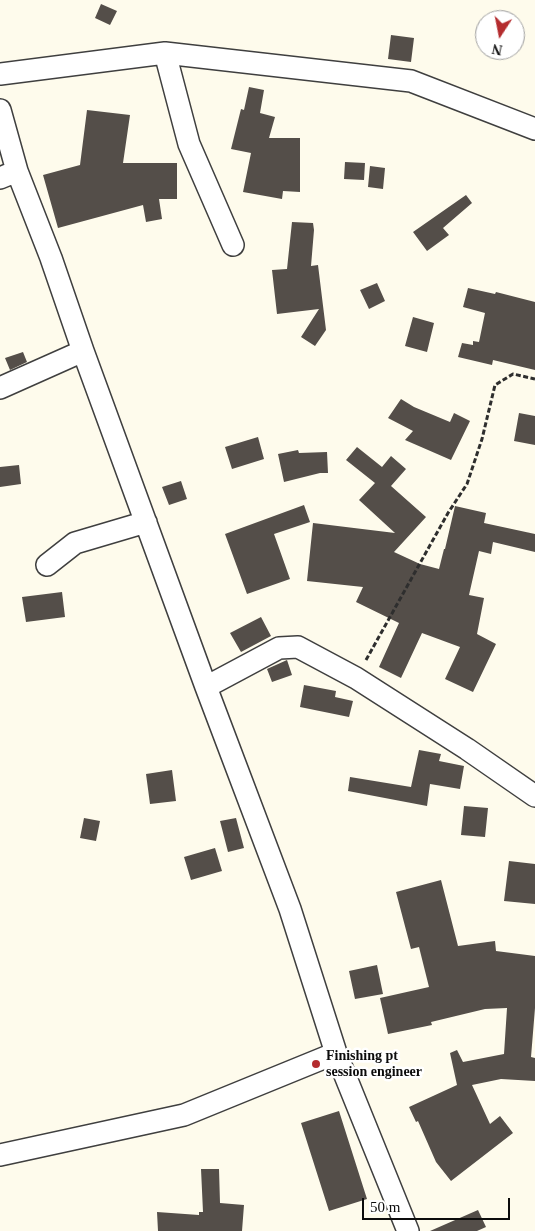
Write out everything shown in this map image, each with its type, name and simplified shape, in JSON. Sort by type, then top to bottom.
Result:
[{"type":"street","points":[[165,53],[189,144],[232,245]]},
{"type":"street","points":[[0,74],[165,53],[411,81],[535,129]]},
{"type":"street","points":[[0,110],[8,174],[51,258],[83,351],[206,687],[290,909],[336,1053],[408,1231]]},
{"type":"street","points":[[0,388],[83,351]]},
{"type":"street","points":[[47,565],[75,543],[146,522]]},
{"type":"street","points":[[206,687],[279,648],[298,647],[356,678],[467,749],[535,796]]},
{"type":"street","points":[[0,1155],[184,1115],[336,1053]]},
{"type":"path","points":[[356,678],[448,513],[467,484],[482,439],[495,385],[513,374],[535,379]]},
{"type":"building","points":[[101,4],[117,11],[110,25],[95,18]]},
{"type":"building","points":[[391,35],[414,38],[411,62],[388,59]]},
{"type":"building","points":[[249,87],[264,90],[260,113],[275,117],[269,138],[300,138],[300,192],[283,191],[282,199],[243,192],[251,153],[231,149],[241,109],[244,110]]},
{"type":"building","points":[[87,110],[130,115],[123,163],[177,163],[177,199],[159,199],[162,219],[146,222],[143,205],[58,228],[43,175],[80,165]]},
{"type":"building","points":[[345,162],[365,163],[364,180],[344,179]]},
{"type":"building","points":[[370,166],[385,168],[383,189],[368,187]]},
{"type":"building","points":[[466,195],[472,203],[443,228],[449,235],[427,251],[413,232]]},
{"type":"building","points":[[292,222],[313,223],[311,266],[318,265],[326,330],[315,346],[301,337],[319,309],[277,314],[272,270],[287,269]]},
{"type":"building","points":[[377,283],[385,301],[369,309],[360,290]]},
{"type":"building","points":[[468,288],[495,294],[496,292],[535,302],[535,370],[493,360],[492,365],[458,357],[462,343],[473,345],[473,341],[479,342],[485,313],[463,307]]},
{"type":"building","points":[[413,317],[434,323],[427,352],[405,346]]},
{"type":"building","points":[[23,352],[27,362],[10,370],[5,358]]},
{"type":"building","points":[[401,399],[414,407],[450,422],[454,413],[470,421],[451,460],[405,440],[413,431],[388,418]]},
{"type":"building","points":[[519,413],[535,416],[535,445],[514,441]]},
{"type":"building","points":[[258,437],[264,459],[232,469],[225,447]]},
{"type":"building","points":[[357,447],[382,467],[391,456],[406,469],[391,486],[426,517],[394,552],[420,564],[439,569],[455,506],[486,513],[484,523],[535,534],[535,552],[493,542],[491,554],[479,551],[469,595],[484,598],[477,634],[496,644],[473,692],[445,679],[460,647],[422,633],[401,678],[379,667],[399,623],[356,602],[363,587],[307,581],[313,523],[395,533],[359,500],[375,483],[346,460]]},
{"type":"building","points":[[298,450],[299,453],[327,452],[328,473],[320,473],[284,482],[278,454]]},
{"type":"building","points":[[19,465],[21,484],[0,487],[0,467]]},
{"type":"building","points":[[181,481],[187,499],[169,505],[162,487]]},
{"type":"building","points":[[304,505],[310,522],[274,534],[290,579],[247,594],[225,534]]},
{"type":"building","points":[[62,592],[65,617],[26,622],[22,597]]},
{"type":"building","points":[[261,617],[271,636],[241,652],[230,633]]},
{"type":"building","points":[[287,660],[292,675],[272,682],[267,669]]},
{"type":"building","points":[[304,685],[336,691],[335,697],[353,701],[349,717],[300,707]]},
{"type":"building","points":[[419,750],[441,754],[439,761],[464,766],[460,789],[430,784],[427,806],[348,791],[350,777],[411,787]]},
{"type":"building","points":[[172,770],[176,801],[150,804],[146,774]]},
{"type":"building","points":[[464,806],[488,808],[485,837],[461,835]]},
{"type":"building","points":[[84,818],[100,821],[96,841],[80,838]]},
{"type":"building","points":[[236,818],[244,848],[228,852],[220,821]]},
{"type":"building","points":[[215,848],[222,871],[191,880],[184,857]]},
{"type":"building","points":[[509,861],[535,864],[535,904],[504,901]]},
{"type":"building","points":[[441,880],[458,946],[495,941],[496,951],[535,956],[535,1008],[531,1057],[535,1058],[535,1081],[501,1079],[472,1085],[490,1124],[500,1116],[513,1133],[451,1181],[436,1162],[418,1121],[416,1122],[409,1107],[457,1085],[450,1053],[457,1050],[463,1062],[504,1054],[507,1008],[485,1009],[431,1022],[432,1025],[388,1034],[380,998],[429,987],[419,947],[411,949],[396,892]]},
{"type":"building","points":[[377,965],[383,994],[355,999],[349,971]]},
{"type":"building","points":[[339,1111],[367,1199],[329,1211],[301,1123]]},
{"type":"building","points":[[201,1169],[219,1169],[220,1203],[244,1205],[242,1231],[158,1231],[157,1212],[199,1215],[199,1212],[203,1212]]},
{"type":"building","points":[[478,1210],[486,1227],[477,1231],[430,1231]]},
{"type":"place","name":"Finishing pt session engineer","points":[[316,1064]]}]
